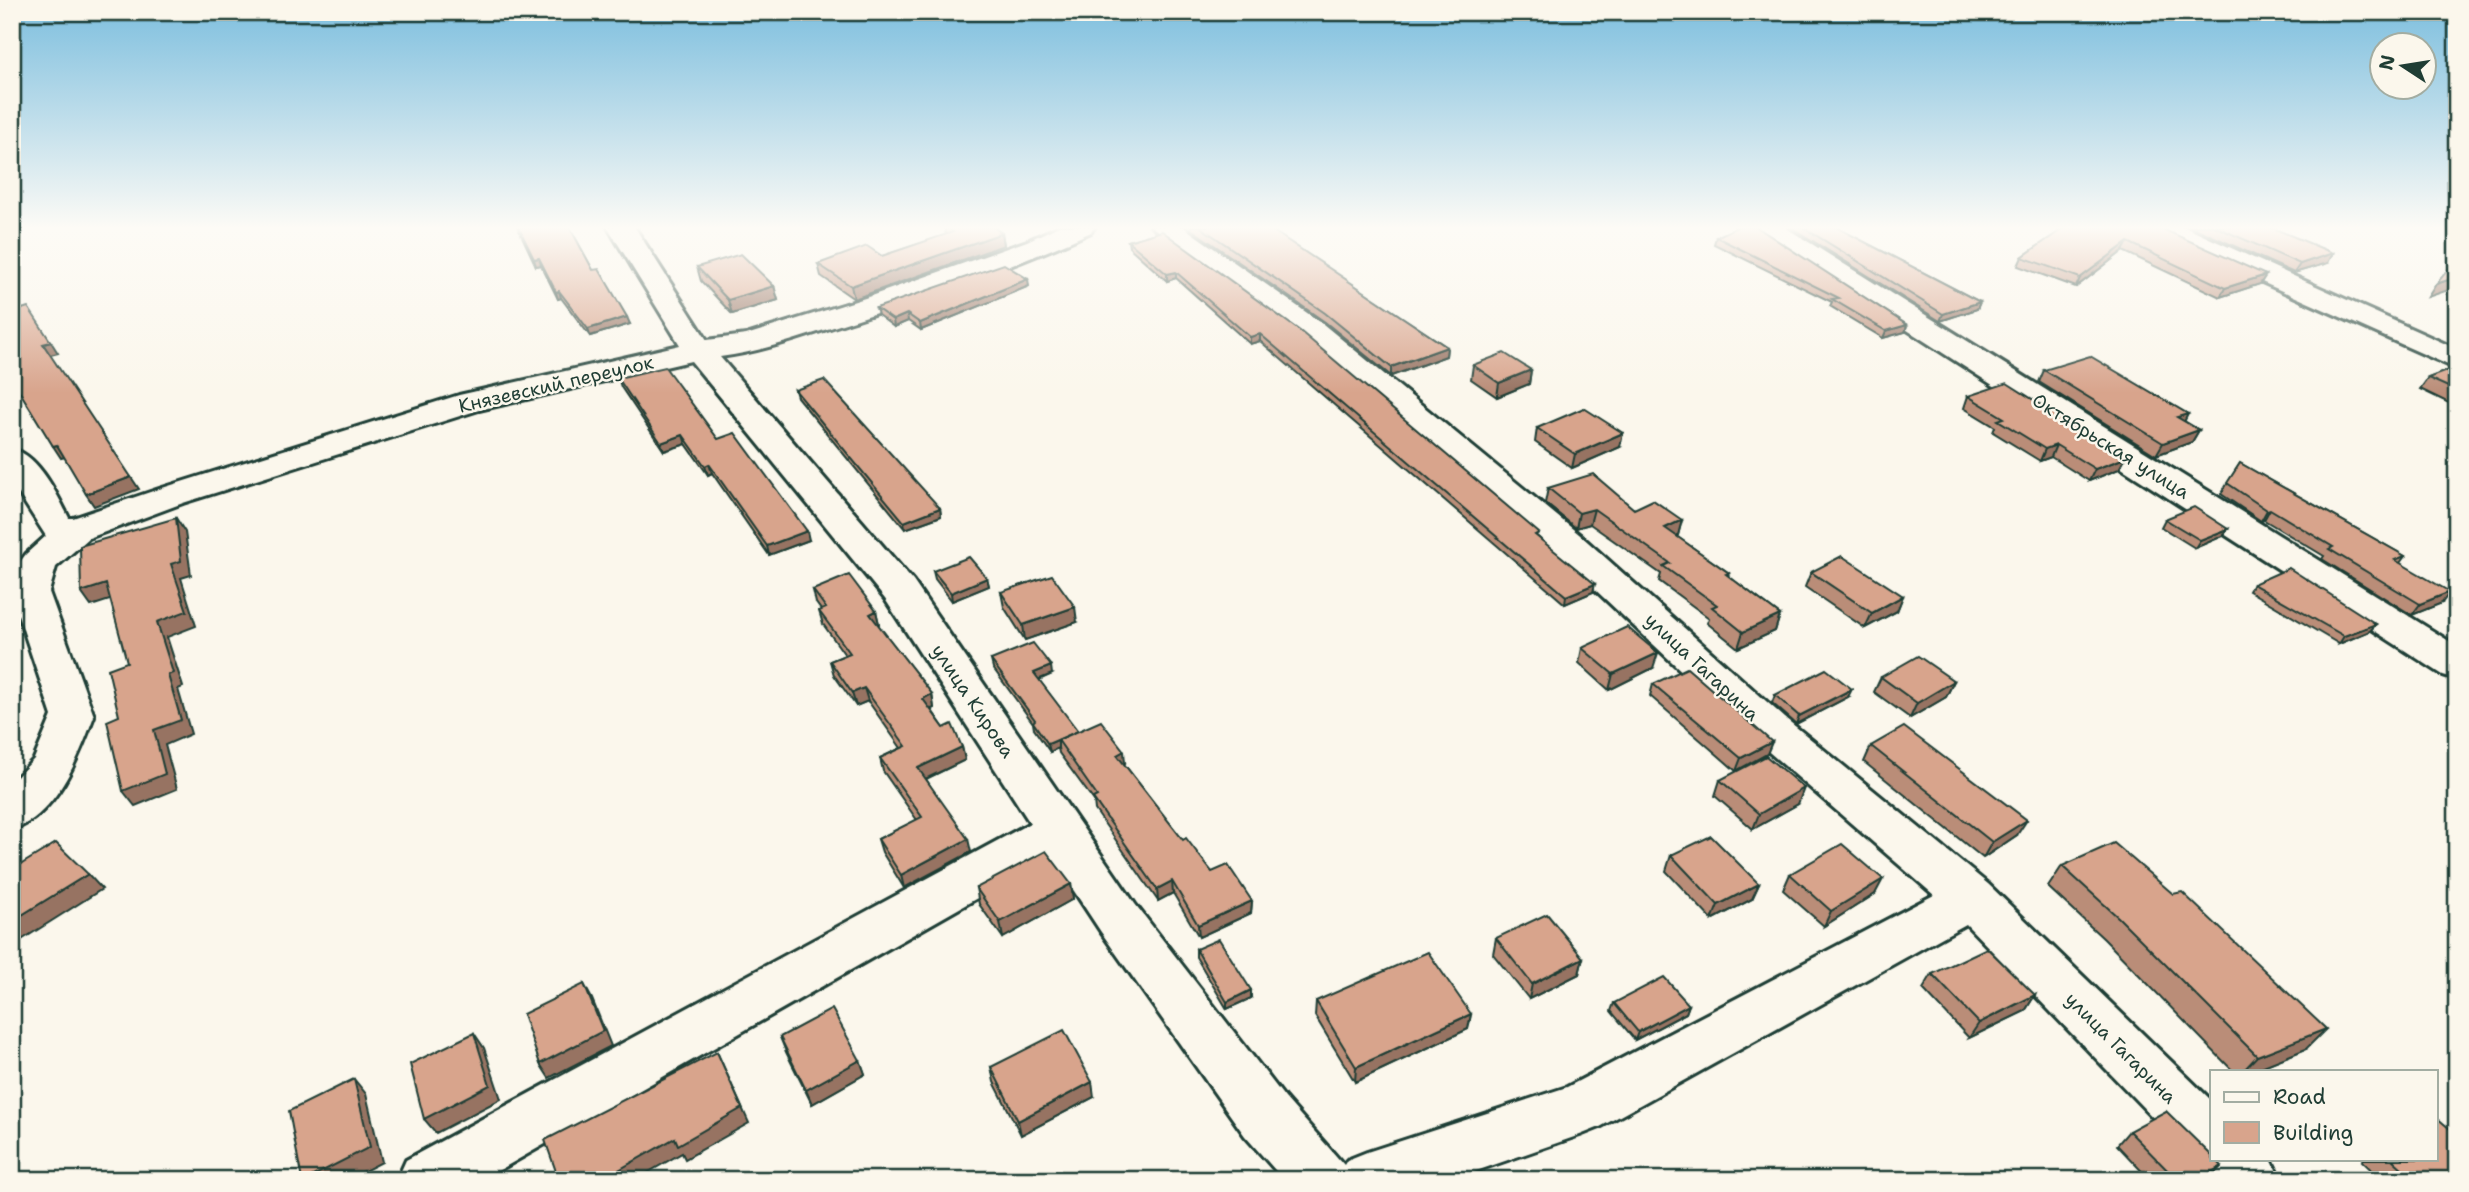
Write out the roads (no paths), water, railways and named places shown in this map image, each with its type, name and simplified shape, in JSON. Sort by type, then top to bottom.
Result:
[{"type":"street","name":"улица Кирова","points":[[655,282],[698,350],[899,590],[1118,918],[1265,1117],[1322,1180]]},
{"type":"street","name":"Князевский переулок","points":[[12,812],[52,768],[73,716],[30,592],[39,562],[76,530],[170,496],[470,402],[698,350],[750,344],[938,282]]},
{"type":"street","name":"улица Гагарина","points":[[1243,282],[1312,330],[1566,542],[1770,729],[1971,898],[2210,1137]]},
{"type":"street","name":"Октябрьская улица","points":[[1852,282],[2457,666]]},
{"type":"street","points":[[2283,282],[2457,360]]},
{"type":"street","points":[[12,459],[37,492],[57,528],[76,530]]},
{"type":"street","points":[[426,1180],[1059,829]]},
{"type":"street","points":[[1367,1180],[1580,1109],[1971,898]]},
{"type":"street","points":[[2232,1160],[2252,1180]]}]
